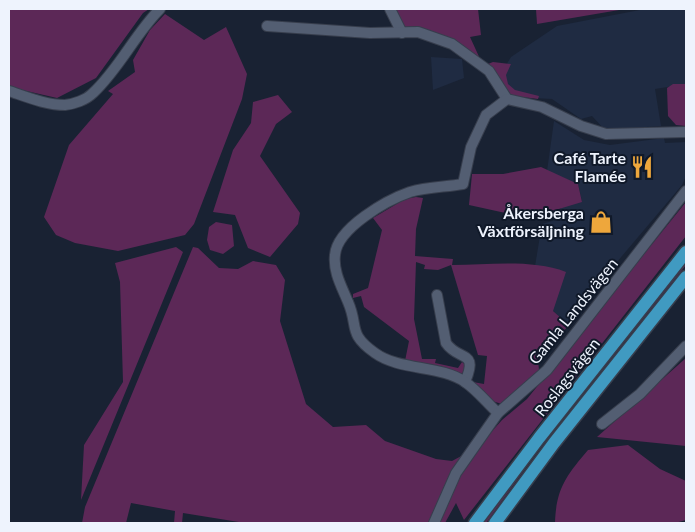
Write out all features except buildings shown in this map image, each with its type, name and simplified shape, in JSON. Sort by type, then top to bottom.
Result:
[{"type":"main road","name":"Roslagsvägen","points":[[475,523],[539,438],[686,252]]},
{"type":"main road","name":"Roslagsvägen","points":[[495,523],[554,443],[686,277]]},
{"type":"street","points":[[9,91],[47,103],[65,105],[78,102],[92,94],[144,25],[160,9]]},
{"type":"street","points":[[390,9],[402,33]]},
{"type":"street","points":[[267,26],[402,33],[418,32],[452,44],[489,71],[507,99],[542,107],[582,126],[606,134],[686,132]]},
{"type":"street","points":[[498,413],[465,382],[386,359],[364,344],[355,333],[350,304],[336,270],[334,255],[338,241],[355,223],[390,201],[412,192],[463,184],[486,115],[507,99]]},
{"type":"street","name":"Gamla Landsvägen","points":[[434,523],[456,473],[498,413],[547,370],[686,191]]},
{"type":"street","points":[[437,295],[446,343],[449,348],[464,355],[470,363],[471,367],[465,382]]},
{"type":"street","points":[[602,424],[654,382],[686,346]]},
{"type":"shaded area","points":[[9,9],[149,9],[143,13],[96,78],[57,98],[9,87]]},
{"type":"shaded area","points":[[395,9],[478,9],[481,35],[470,37],[481,61],[404,28]]},
{"type":"shaded area","points":[[536,9],[625,9],[537,24]]},
{"type":"shaded area","points":[[645,9],[686,9],[686,84],[655,89],[661,126],[605,130],[592,116],[581,119],[552,99],[515,97],[508,92],[503,70],[511,57],[557,26]]},
{"type":"shaded area","points":[[165,14],[204,40],[226,27],[247,74],[242,99],[194,224],[185,235],[118,251],[75,243],[56,235],[44,217],[69,145],[113,94],[108,91],[135,72],[133,60],[150,30]]},
{"type":"shaded area","points":[[431,57],[462,59],[464,78],[433,90]]},
{"type":"shaded area","points":[[493,62],[511,64],[506,75],[508,84],[515,90],[539,96],[538,99],[508,95],[488,64]]},
{"type":"shaded area","points":[[673,84],[686,84],[686,126],[676,125],[668,116],[667,88]]},
{"type":"shaded area","points":[[278,95],[292,112],[276,124],[260,156],[300,213],[298,224],[270,257],[248,248],[235,215],[213,212],[233,150],[251,123],[253,102]]},
{"type":"shaded area","name":"Åkersberga Växtförsäljning","points":[[554,121],[584,140],[610,145],[664,138],[665,143],[686,142],[686,176],[682,185],[600,282],[569,325],[553,311],[535,266],[542,224],[559,219],[561,207],[582,201],[578,184],[547,171]]},
{"type":"shaded area","points":[[541,167],[578,184],[582,202],[529,218],[469,205],[472,174],[503,174]]},
{"type":"shaded area","points":[[423,198],[416,229],[415,256],[453,259],[452,265],[525,264],[539,265],[566,272],[553,311],[569,325],[538,360],[539,370],[502,404],[492,401],[473,382],[484,384],[487,356],[478,355],[451,265],[438,270],[424,269],[425,265],[416,262],[414,319],[422,359],[436,359],[435,363],[458,368],[462,362],[467,366],[464,378],[405,361],[409,341],[364,307],[361,296],[353,298],[353,294],[368,288],[382,230],[373,218],[405,199]]},
{"type":"shaded area","points":[[686,202],[686,236],[464,520],[456,503],[445,523],[245,523],[183,513],[182,523],[174,523],[175,511],[131,503],[126,523],[82,523],[85,507],[193,247],[198,248],[219,268],[238,269],[253,261],[276,265],[285,280],[280,321],[306,404],[333,427],[366,425],[385,441],[436,459],[452,461],[478,447],[502,420],[527,399]]},
{"type":"shaded area","points":[[216,222],[232,225],[234,246],[223,254],[210,250],[207,240],[209,227]]},
{"type":"shaded area","points":[[176,247],[183,252],[81,500],[84,445],[123,382],[120,282],[115,263]]},
{"type":"shaded area","points":[[686,259],[686,265],[543,444],[486,523],[481,523],[509,483]]},
{"type":"shaded area","points":[[686,358],[686,446],[597,437]]},
{"type":"shaded area","points":[[628,445],[660,469],[686,481],[686,520],[675,523],[555,523],[560,491],[574,467],[588,450]]},
{"type":"place","name":"Café Tarte Flamée","points":[[642,167]]},
{"type":"place","name":"Åkersberga Växtförsäljning","points":[[601,222]]}]
